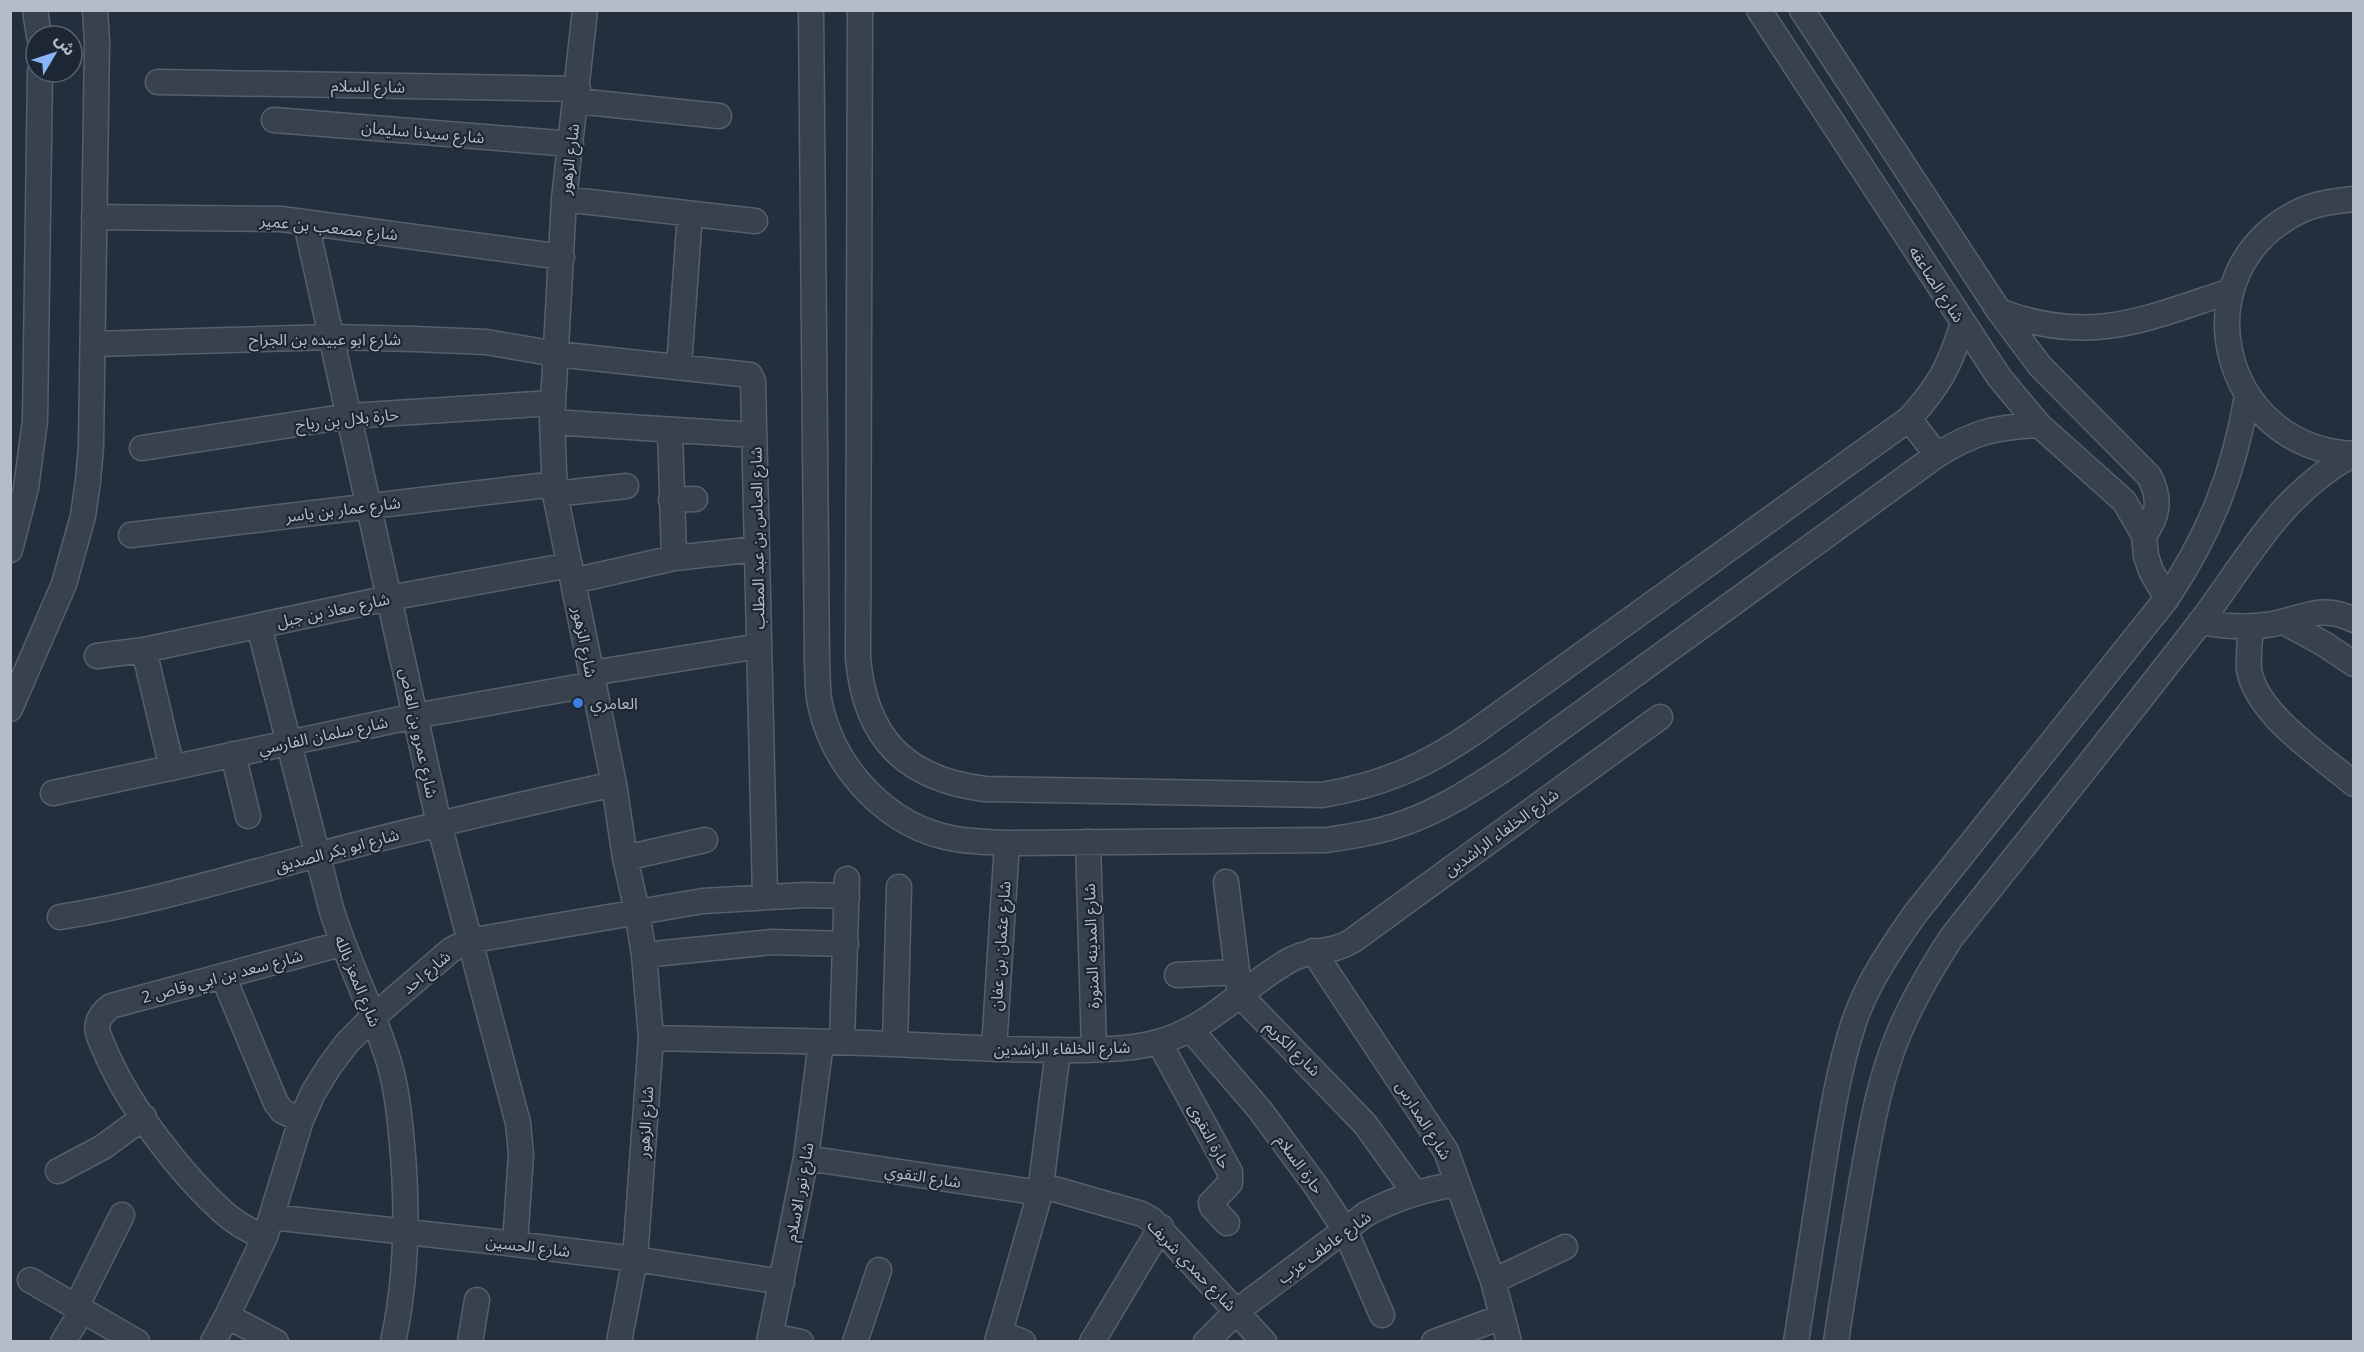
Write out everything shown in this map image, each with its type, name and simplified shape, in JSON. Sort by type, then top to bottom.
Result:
[{"type":"street","points":[[10,709],[64,584],[82,516],[92,446],[97,41],[95,10]]},
{"type":"street","name":"شارع الزهور","points":[[585,10],[564,199],[553,412],[555,489],[637,911],[644,955],[651,1038],[635,1259],[619,1341]]},
{"type":"street","points":[[811,10],[817,663],[820,703],[832,741],[853,776],[882,805],[916,826],[955,839],[1007,843],[1327,840],[1366,834],[1405,823],[1442,807],[1510,765],[1937,455],[1982,431],[2007,426],[2039,425]]},
{"type":"street","points":[[860,10],[860,677],[870,714],[884,739],[905,760],[929,776],[956,786],[985,789],[1322,795],[1388,780],[1419,767],[1448,750],[1909,419],[1941,380],[1952,358],[1963,323]]},
{"type":"street","name":"شارع الصاعقه","points":[[1759,10],[1999,377],[2039,425],[2124,501],[2144,535],[2146,556],[2151,571],[2167,598]]},
{"type":"street","points":[[1802,10],[1999,312],[2040,366],[2149,476],[2157,495],[2157,505],[2156,516],[2144,535]]},
{"type":"street","name":"شارع السلام","points":[[158,82],[577,95],[719,116]]},
{"type":"street","points":[[10,550],[26,488],[35,421],[40,84]]},
{"type":"street","name":"شارع سيدنا سليمان","points":[[274,120],[571,144]]},
{"type":"street","points":[[564,199],[755,221]]},
{"type":"street","points":[[2353,454],[2327,452],[2303,444],[2282,432],[2263,416],[2247,396],[2235,372],[2228,345],[2227,318],[2231,291],[2242,265],[2258,243],[2278,224],[2301,210],[2328,202],[2354,199]]},
{"type":"street","points":[[679,366],[690,214]]},
{"type":"street","name":"شارع مصعب بن عمير","points":[[94,217],[274,219],[562,256]]},
{"type":"street","name":"شارع عمرو بن العاص","points":[[306,223],[439,824],[468,941],[518,1123],[521,1154],[515,1244]]},
{"type":"street","points":[[1999,312],[2055,327],[2103,328],[2127,324],[2231,291]]},
{"type":"street","name":"شارع ابو عبيده بن الجراح","points":[[93,344],[332,337],[486,342],[556,354]]},
{"type":"street","name":"شارع العباس بن عبد المطلب","points":[[556,354],[750,375],[753,381],[765,897]]},
{"type":"street","points":[[1796,1341],[1840,1072],[1855,1020],[1872,982],[1892,947],[1915,914],[2167,598],[2187,568],[2218,505],[2236,452],[2247,396]]},
{"type":"street","name":"حارة بلال بن رباح","points":[[142,448],[349,416],[553,412],[670,430],[754,435]]},
{"type":"street","points":[[1909,419],[1937,455]]},
{"type":"street","points":[[670,430],[683,500],[674,558]]},
{"type":"street","points":[[1836,1341],[1870,1131],[1897,1036],[1912,1002],[1952,938],[2200,622],[2283,509],[2313,480],[2353,454]]},
{"type":"street","name":"شارع عمار بن ياسر","points":[[131,535],[368,506],[555,489],[626,486]]},
{"type":"street","name":"شارع معاذ بن جبل","points":[[97,656],[144,650],[389,598],[674,558],[757,549]]},
{"type":"street","points":[[2200,622],[2251,627],[2284,622],[2317,612],[2340,614],[2354,620]]},
{"type":"street","points":[[2284,622],[2354,664]]},
{"type":"street","name":"شارع المعز بالله","points":[[259,626],[287,743],[341,944],[390,1066],[398,1106],[405,1167],[406,1232],[403,1278],[393,1341]]},
{"type":"street","points":[[2251,627],[2249,668],[2262,702],[2274,716],[2354,784]]},
{"type":"street","name":"شارع سلمان الفارسي","points":[[53,793],[593,678],[759,646]]},
{"type":"street","points":[[144,650],[172,768]]},
{"type":"street","name":"شارع الخلفاء الراشدين","points":[[651,1038],[1058,1050],[1127,1048],[1160,1042],[1191,1030],[1214,1017],[1239,983],[1313,951],[1327,952],[1352,941],[1660,717]]},
{"type":"street","points":[[233,754],[248,816]]},
{"type":"street","name":"شارع ابو بكر الصديق","points":[[60,917],[107,910],[170,896],[316,855],[614,784]]},
{"type":"street","points":[[625,858],[705,840]]},
{"type":"street","name":"شارع المدينه المنورة","points":[[1088,842],[1094,1049]]},
{"type":"street","name":"شارع عثمان بن عفان","points":[[994,1049],[1007,843]]},
{"type":"street","points":[[1177,975],[1239,983],[1226,882]]},
{"type":"street","name":"شارع احد","points":[[213,1341],[268,1227],[301,1120],[313,1093],[347,1043],[372,1018],[450,950],[468,941],[637,911],[704,901],[765,897],[847,887]]},
{"type":"street","name":"شارع نور الاسلام","points":[[770,1339],[832,1042],[846,944],[847,887]]},
{"type":"street","points":[[895,1044],[899,887]]},
{"type":"street","points":[[644,955],[772,942],[846,944]]},
{"type":"street","name":"شارع سعد بن ابي وقاص 2","points":[[103,1012],[111,1006],[341,944]]},
{"type":"street","name":"شارع المدارس","points":[[1313,951],[1446,1151],[1493,1281],[1509,1341]]},
{"type":"street","points":[[223,976],[276,1103],[282,1111],[301,1120]]},
{"type":"street","name":"شارع الكريم","points":[[1239,983],[1365,1124],[1414,1192]]},
{"type":"street","name":"شارع الحسين","points":[[103,1012],[98,1022],[98,1033],[115,1072],[167,1150],[210,1200],[238,1224],[406,1232],[635,1259],[782,1282]]},
{"type":"street","name":"حارة السلام","points":[[1191,1030],[1289,1147],[1345,1230],[1382,1315]]},
{"type":"street","name":"حارة التقوى","points":[[1160,1042],[1230,1172],[1230,1183],[1211,1203],[1227,1223]]},
{"type":"street","points":[[1023,1341],[998,1337],[1040,1189],[1058,1050]]},
{"type":"street","points":[[58,1171],[103,1147],[144,1117]]},
{"type":"street","name":"شارع التقوي","points":[[806,1158],[1040,1189]]},
{"type":"street","name":"شارع عاطف عزب","points":[[1206,1341],[1237,1311],[1345,1230],[1389,1201],[1414,1192],[1458,1184]]},
{"type":"street","name":"شارع حمدي شريف","points":[[1040,1189],[1142,1214],[1161,1227],[1264,1341]]},
{"type":"street","points":[[63,1341],[122,1215]]},
{"type":"street","points":[[1092,1341],[1161,1227]]},
{"type":"street","points":[[1493,1281],[1565,1247]]},
{"type":"street","points":[[1810,1250],[1849,1255]]},
{"type":"street","points":[[855,1341],[879,1270]]},
{"type":"street","points":[[30,1280],[137,1341]]},
{"type":"street","points":[[470,1341],[477,1300]]},
{"type":"street","points":[[227,1316],[276,1341]]},
{"type":"street","points":[[1434,1341],[1502,1317]]},
{"type":"street","points":[[770,1339],[801,1341]]},
{"type":"place","name":"العامري","points":[[578,703]]}]
